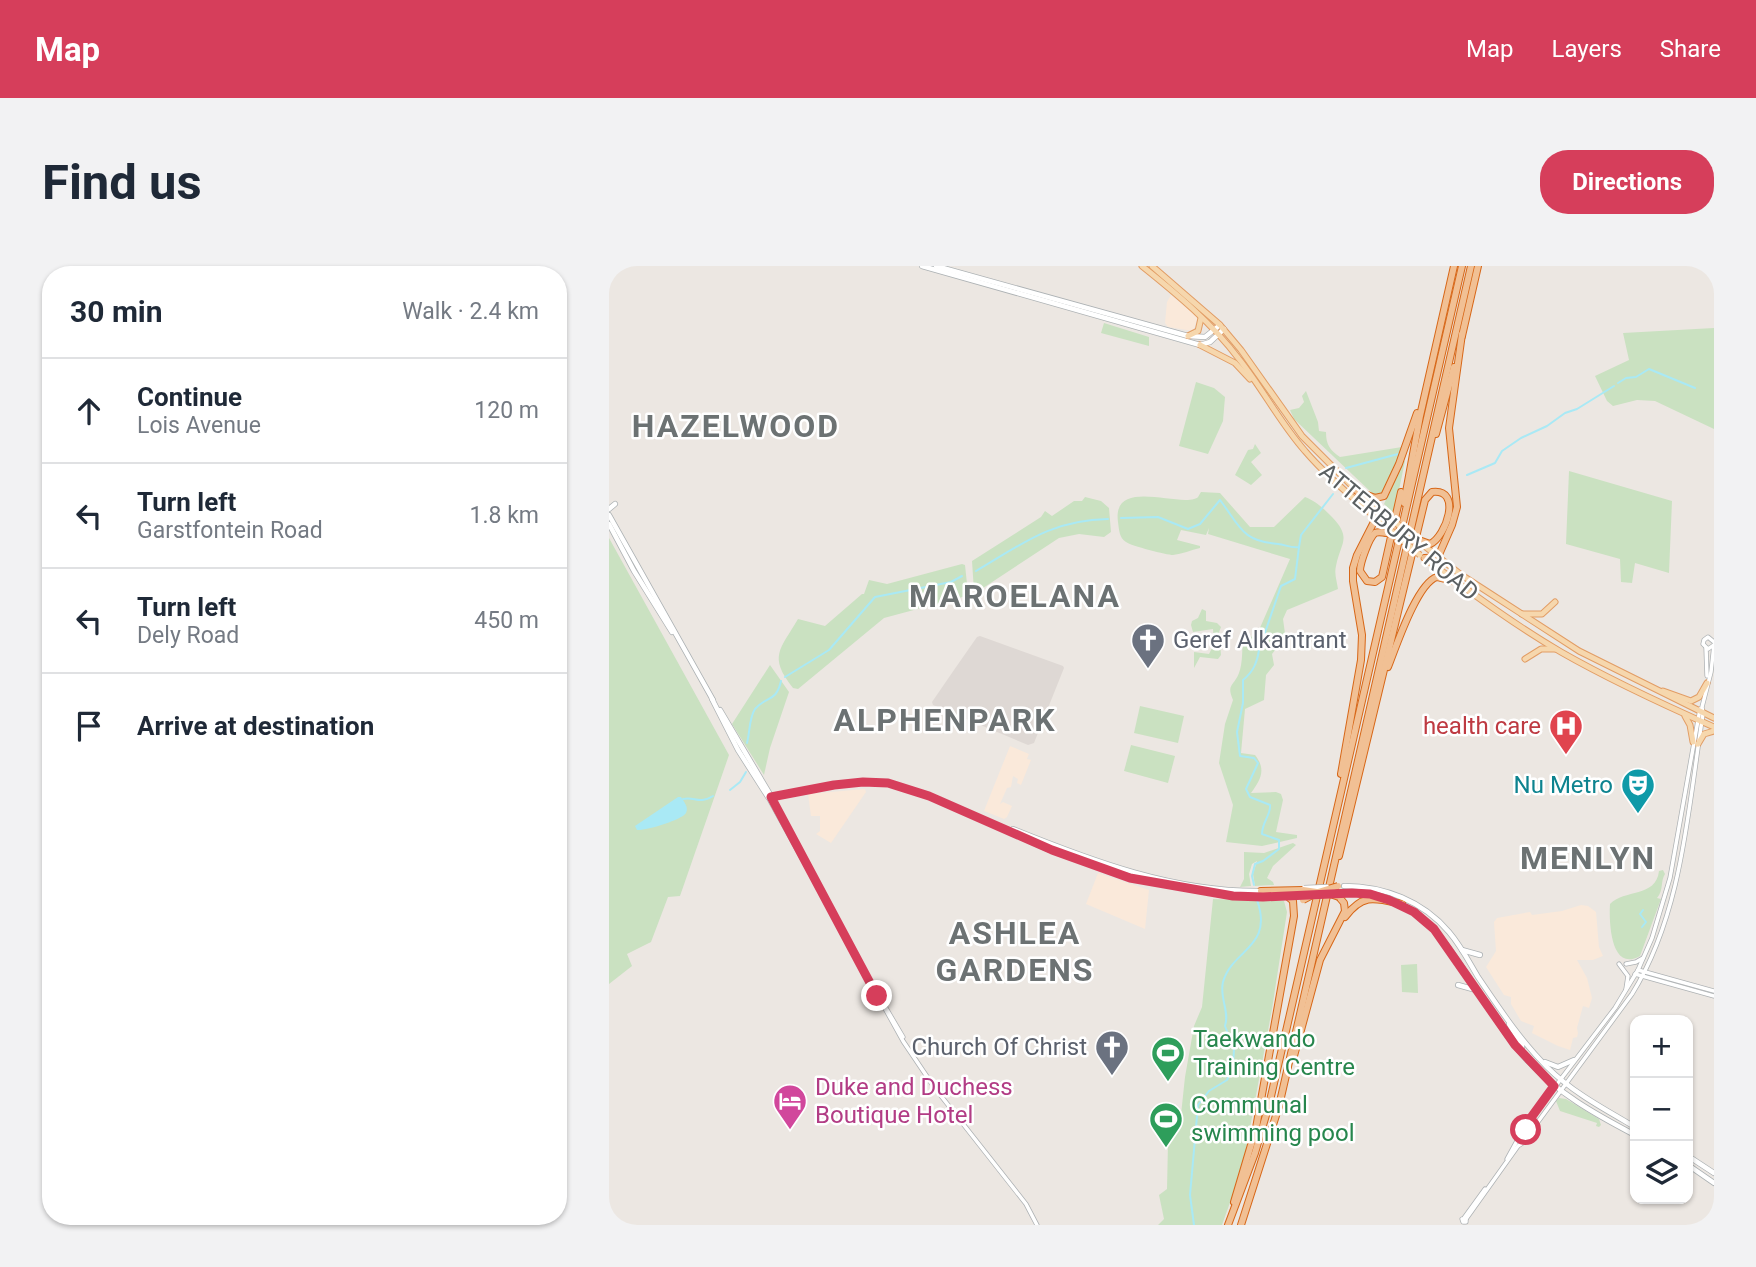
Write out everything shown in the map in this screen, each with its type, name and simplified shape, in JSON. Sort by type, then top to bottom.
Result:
[{"type":"highway","points":[[1403,519],[1406,483],[1454,266]]},
{"type":"highway","points":[[1227,1225],[1255,1153],[1269,1105],[1462,266]]},
{"type":"highway","points":[[1279,1106],[1471,266]]},
{"type":"highway","points":[[1419,489],[1478,266]]},
{"type":"highway","points":[[1423,557],[1438,557],[1457,507],[1449,428],[1462,334]]},
{"type":"highway","points":[[1357,491],[1378,498],[1386,492],[1403,452],[1430,372]]},
{"type":"highway","points":[[1397,536],[1387,533],[1379,532],[1374,535],[1361,563],[1361,574],[1369,582],[1378,581],[1385,570],[1408,457],[1418,425]]},
{"type":"highway","points":[[1330,879],[1346,833],[1425,500],[1432,492],[1442,492],[1449,499],[1449,509],[1437,540],[1426,545],[1416,539]]},
{"type":"highway","points":[[1337,811],[1339,784],[1361,660],[1362,635],[1353,568],[1380,510]]},
{"type":"highway","points":[[1381,686],[1401,636],[1427,583],[1437,577],[1456,582]]},
{"type":"highway","points":[[1261,891],[1330,894],[1341,891]]},
{"type":"highway","points":[[1241,1225],[1279,1106],[1320,960],[1345,911],[1341,891]]},
{"type":"highway","points":[[1314,893],[1341,891]]},
{"type":"highway","points":[[1227,1225],[1256,1128],[1294,916],[1303,893]]},
{"type":"highway","points":[[1287,896],[1293,901],[1294,916]]},
{"type":"highway","points":[[1332,935],[1354,906],[1364,900],[1377,898],[1402,904]]},
{"type":"main road","points":[[922,266],[1199,345],[1223,355],[1241,368],[1270,403]]},
{"type":"main road","points":[[936,266],[1188,335],[1203,337],[1219,330]]},
{"type":"main road","name":"ATTERBURY ROAD","points":[[1142,266],[1219,330],[1291,436],[1314,461],[1397,536],[1495,610],[1558,650],[1714,729]]},
{"type":"main road","name":"ATTERBURY ROAD","points":[[1152,266],[1251,364],[1293,425],[1357,491],[1416,539]]},
{"type":"main road","points":[[1188,335],[1198,331],[1201,317]]},
{"type":"main road","points":[[1199,345],[1210,342],[1219,330]]},
{"type":"main road","points":[[609,509],[615,504]]},
{"type":"main road","points":[[609,515],[633,557],[647,592]]},
{"type":"main road","points":[[609,524],[647,592],[679,641]]},
{"type":"main road","name":"ATTERBURY ROAD","points":[[1426,545],[1438,557],[1519,614],[1579,651],[1714,718]]},
{"type":"main road","points":[[638,570],[769,797]]},
{"type":"main road","points":[[1519,614],[1542,614],[1555,602]]},
{"type":"main road","points":[[1525,659],[1541,649],[1558,650]]},
{"type":"main road","points":[[1628,677],[1636,678],[1689,702],[1699,697],[1707,681]]},
{"type":"main road","points":[[712,699],[738,750],[769,797]]},
{"type":"main road","points":[[1683,713],[1695,743],[1714,729]]},
{"type":"main road","points":[[736,738],[738,750],[750,760]]},
{"type":"main road","points":[[769,797],[834,785],[878,782],[905,787],[1096,863],[1129,873],[1230,890],[1261,891]]},
{"type":"main road","points":[[966,812],[1052,850],[1130,878],[1233,896],[1287,896],[1374,889],[1413,902],[1443,926],[1461,949],[1522,1045],[1519,1055]]},
{"type":"main road","points":[[1341,891],[1370,894],[1402,904],[1422,918],[1434,929],[1519,1055],[1581,1106],[1630,1132]]},
{"type":"main road","points":[[1461,949],[1480,955]]},
{"type":"main road","points":[[1458,985],[1477,990]]},
{"type":"main road","points":[[1506,1017],[1538,1057],[1560,1078],[1587,1099],[1630,1123]]},
{"type":"main road","points":[[1538,1057],[1558,1067],[1574,1060]]},
{"type":"main road","points":[[1693,1159],[1714,1173]]},
{"type":"main road","points":[[1693,1168],[1714,1183]]},
{"type":"street","points":[[1463,1222],[1512,1154],[1520,1140],[1518,1133],[1624,994],[1637,972],[1665,898],[1683,798],[1712,666],[1712,637],[1703,640],[1706,648],[1707,681]]},
{"type":"street","points":[[1706,648],[1714,644]]},
{"type":"street","points":[[1520,1140],[1528,1140],[1529,1134],[1560,1091],[1621,1011],[1652,956],[1674,892],[1695,743]]},
{"type":"street","points":[[769,797],[871,983],[897,1022],[906,1045],[934,1087],[1026,1204],[1037,1225]]},
{"type":"street","points":[[1683,798],[1689,799]]},
{"type":"street","points":[[1652,956],[1652,969],[1661,975],[1714,993]]},
{"type":"street","points":[[1626,964],[1643,958]]},
{"type":"street","points":[[1619,964],[1628,976],[1624,994]]},
{"type":"street","points":[[1637,972],[1714,993]]},
{"type":"street","points":[[1644,974],[1661,975]]},
{"type":"street","points":[[1522,1130],[1529,1134]]},
{"type":"shaded area","points":[[1171,295],[1198,317],[1193,331],[1168,327],[1165,323],[1167,302]]},
{"type":"shaded area","points":[[980,636],[1063,666],[1034,743],[1028,745],[933,705],[932,702]]},
{"type":"shaded area","points":[[1010,746],[1029,754],[1027,759],[1031,760],[1021,785],[1013,776],[1011,787],[1007,788],[1000,804],[1003,802],[1012,806],[1004,819],[984,811]]},
{"type":"shaded area","points":[[865,789],[866,792],[831,843],[816,834],[820,831],[820,816],[811,816],[808,794]]},
{"type":"shaded area","points":[[1098,873],[1149,890],[1145,929],[1086,904]]},
{"type":"shaded area","points":[[1581,905],[1596,912],[1599,947],[1603,956],[1593,960],[1577,960],[1587,978],[1592,998],[1589,1008],[1583,1006],[1577,1037],[1573,1038],[1570,1050],[1532,1033],[1534,1026],[1521,1021],[1511,1004],[1511,997],[1504,995],[1486,967],[1496,951],[1494,922],[1497,918],[1530,912],[1532,915],[1562,911]]},
{"type":"green space","points":[[1104,323],[1149,337],[1149,346],[1101,333]]},
{"type":"green space","points":[[1714,328],[1714,429],[1655,401],[1637,400],[1613,406],[1607,401],[1595,376],[1629,360],[1623,333]]},
{"type":"green space","points":[[1196,382],[1214,388],[1225,397],[1223,421],[1208,454],[1179,446]]},
{"type":"green space","points":[[1306,391],[1319,431],[1326,432],[1329,447],[1340,457],[1402,447],[1383,494],[1373,494],[1294,419],[1290,410],[1299,408],[1304,402],[1302,396]]},
{"type":"green space","points":[[1255,444],[1261,453],[1251,462],[1262,475],[1251,485],[1235,475],[1248,450],[1253,449]]},
{"type":"green space","points":[[1405,461],[1394,514],[1384,504]]},
{"type":"green space","points":[[1569,471],[1672,501],[1669,573],[1635,563],[1632,583],[1621,582],[1620,559],[1566,544]]},
{"type":"green space","points":[[1201,492],[1220,493],[1250,527],[1274,527],[1305,497],[1320,505],[1332,517],[1343,535],[1335,569],[1338,589],[1287,610],[1283,619],[1287,648],[1276,649],[1272,654],[1274,665],[1266,675],[1264,700],[1245,709],[1241,753],[1255,755],[1261,765],[1259,779],[1251,793],[1281,794],[1283,800],[1276,832],[1297,835],[1297,838],[1262,846],[1226,842],[1233,805],[1219,763],[1225,724],[1233,700],[1231,688],[1241,665],[1243,636],[1256,637],[1290,559],[1208,534],[1209,528],[1206,535],[1181,530],[1177,540],[1200,548],[1173,555],[1129,544],[1122,538],[1119,530],[1119,509],[1124,501],[1134,497],[1194,499]]},
{"type":"green space","points":[[1085,497],[1101,501],[1109,508],[1111,532],[1104,537],[1079,534],[1059,538],[977,592],[974,591],[972,561],[1041,517],[1045,511],[1052,516]]},
{"type":"green space","points":[[609,538],[729,755],[680,896],[668,897],[651,942],[627,954],[632,966],[609,984]]},
{"type":"green space","points":[[965,565],[966,596],[884,618],[798,689],[793,688],[785,677],[779,653],[798,619],[825,626],[864,594],[869,580],[887,584]]},
{"type":"green space","points":[[1202,609],[1206,611],[1206,621],[1217,623],[1221,627],[1221,655],[1218,659],[1200,657],[1194,668],[1194,652],[1209,654],[1214,644],[1213,629],[1193,632],[1192,621],[1198,618]]},
{"type":"green space","points":[[770,665],[789,692],[764,775],[732,724]]},
{"type":"green space","points":[[1140,706],[1184,716],[1178,743],[1134,733]]},
{"type":"green space","points":[[1131,745],[1175,756],[1168,783],[1124,771]]},
{"type":"green space","points":[[1293,843],[1296,845],[1273,866],[1267,878],[1274,885],[1255,886],[1253,874],[1257,861],[1252,864],[1249,874],[1251,886],[1240,887],[1244,879],[1244,852],[1264,853]]},
{"type":"green space","points":[[1663,870],[1665,874],[1657,898],[1661,899],[1640,956],[1630,959],[1623,957],[1613,942],[1610,904],[1623,896],[1646,889],[1657,880],[1659,871]]},
{"type":"green space","points":[[1213,899],[1284,901],[1287,912],[1272,1009],[1243,1166],[1222,1225],[1158,1225],[1164,1219],[1159,1195],[1167,1189],[1168,1143],[1180,1124],[1194,1026],[1202,1007]]},
{"type":"green space","points":[[1417,964],[1418,993],[1402,992],[1401,965]]},
{"type":"green space","points":[[1559,1098],[1566,1099],[1599,1119],[1601,1125],[1596,1126],[1597,1123],[1560,1111],[1556,1101]]},
{"type":"water","points":[[681,797],[687,807],[683,816],[637,830],[635,826]]},
{"type":"waterway","points":[[1618,383],[1649,369],[1695,388]]},
{"type":"waterway","points":[[1467,475],[1495,463],[1502,451],[1521,438],[1547,426],[1614,386]]},
{"type":"waterway","points":[[1346,468],[1398,454]]},
{"type":"waterway","points":[[1121,518],[1158,517],[1188,529],[1200,524],[1220,500],[1237,525],[1249,536],[1256,540],[1299,547],[1301,535],[1333,494]]},
{"type":"waterway","points":[[976,571],[1053,529],[1088,520],[1108,519]]},
{"type":"waterway","points":[[1254,885],[1252,876],[1255,864],[1279,849],[1279,840],[1262,834],[1270,805],[1250,797],[1246,789],[1258,763],[1254,758],[1240,756],[1237,732],[1243,703],[1243,680],[1256,663],[1281,586],[1295,579],[1299,547]]},
{"type":"waterway","points":[[785,677],[829,650],[875,597],[951,582],[962,576]]},
{"type":"waterway","points":[[747,743],[755,709],[777,693],[781,681]]},
{"type":"waterway","points":[[730,790],[740,782],[746,772]]},
{"type":"waterway","points":[[683,799],[704,800],[713,796]]},
{"type":"waterway","points":[[1194,1225],[1190,1195],[1198,1105],[1209,1091],[1227,1080],[1233,1067],[1234,1049],[1225,1026],[1222,988],[1228,971],[1250,947],[1260,928],[1261,916],[1257,900]]},
{"type":"waterway","points":[[1642,927],[1646,922],[1640,914],[1643,910]]},
{"type":"place","name":"Geref Alkantrant","points":[[1148,670]]},
{"type":"place","name":"health care","points":[[1566,756]]},
{"type":"place","name":"Nu Metro","points":[[1638,815]]},
{"type":"place","name":"Church Of Christ","points":[[1112,1077]]},
{"type":"place","name":"Taekwando Training Centre","points":[[1168,1083]]},
{"type":"place","name":"Duke and Duchess Boutique Hotel","points":[[790,1131]]},
{"type":"place","name":"Communal swimming pool","points":[[1166,1149]]},
{"type":"district","name":"HAZELWOOD","points":[[736,426]]},
{"type":"district","name":"MAROELANA","points":[[1015,596]]},
{"type":"district","name":"ALPHENPARK","points":[[945,720]]},
{"type":"district","name":"MENLYN","points":[[1588,858]]},
{"type":"district","name":"ASHLEA GARDENS","points":[[1015,952]]},
{"type":"route","points":[[877,996],[771,797],[851,783],[894,784],[929,796],[1071,858],[1130,878],[1233,896],[1363,893],[1402,904],[1429,923],[1515,1045],[1554,1086],[1522,1130],[1526,1130]]}]
